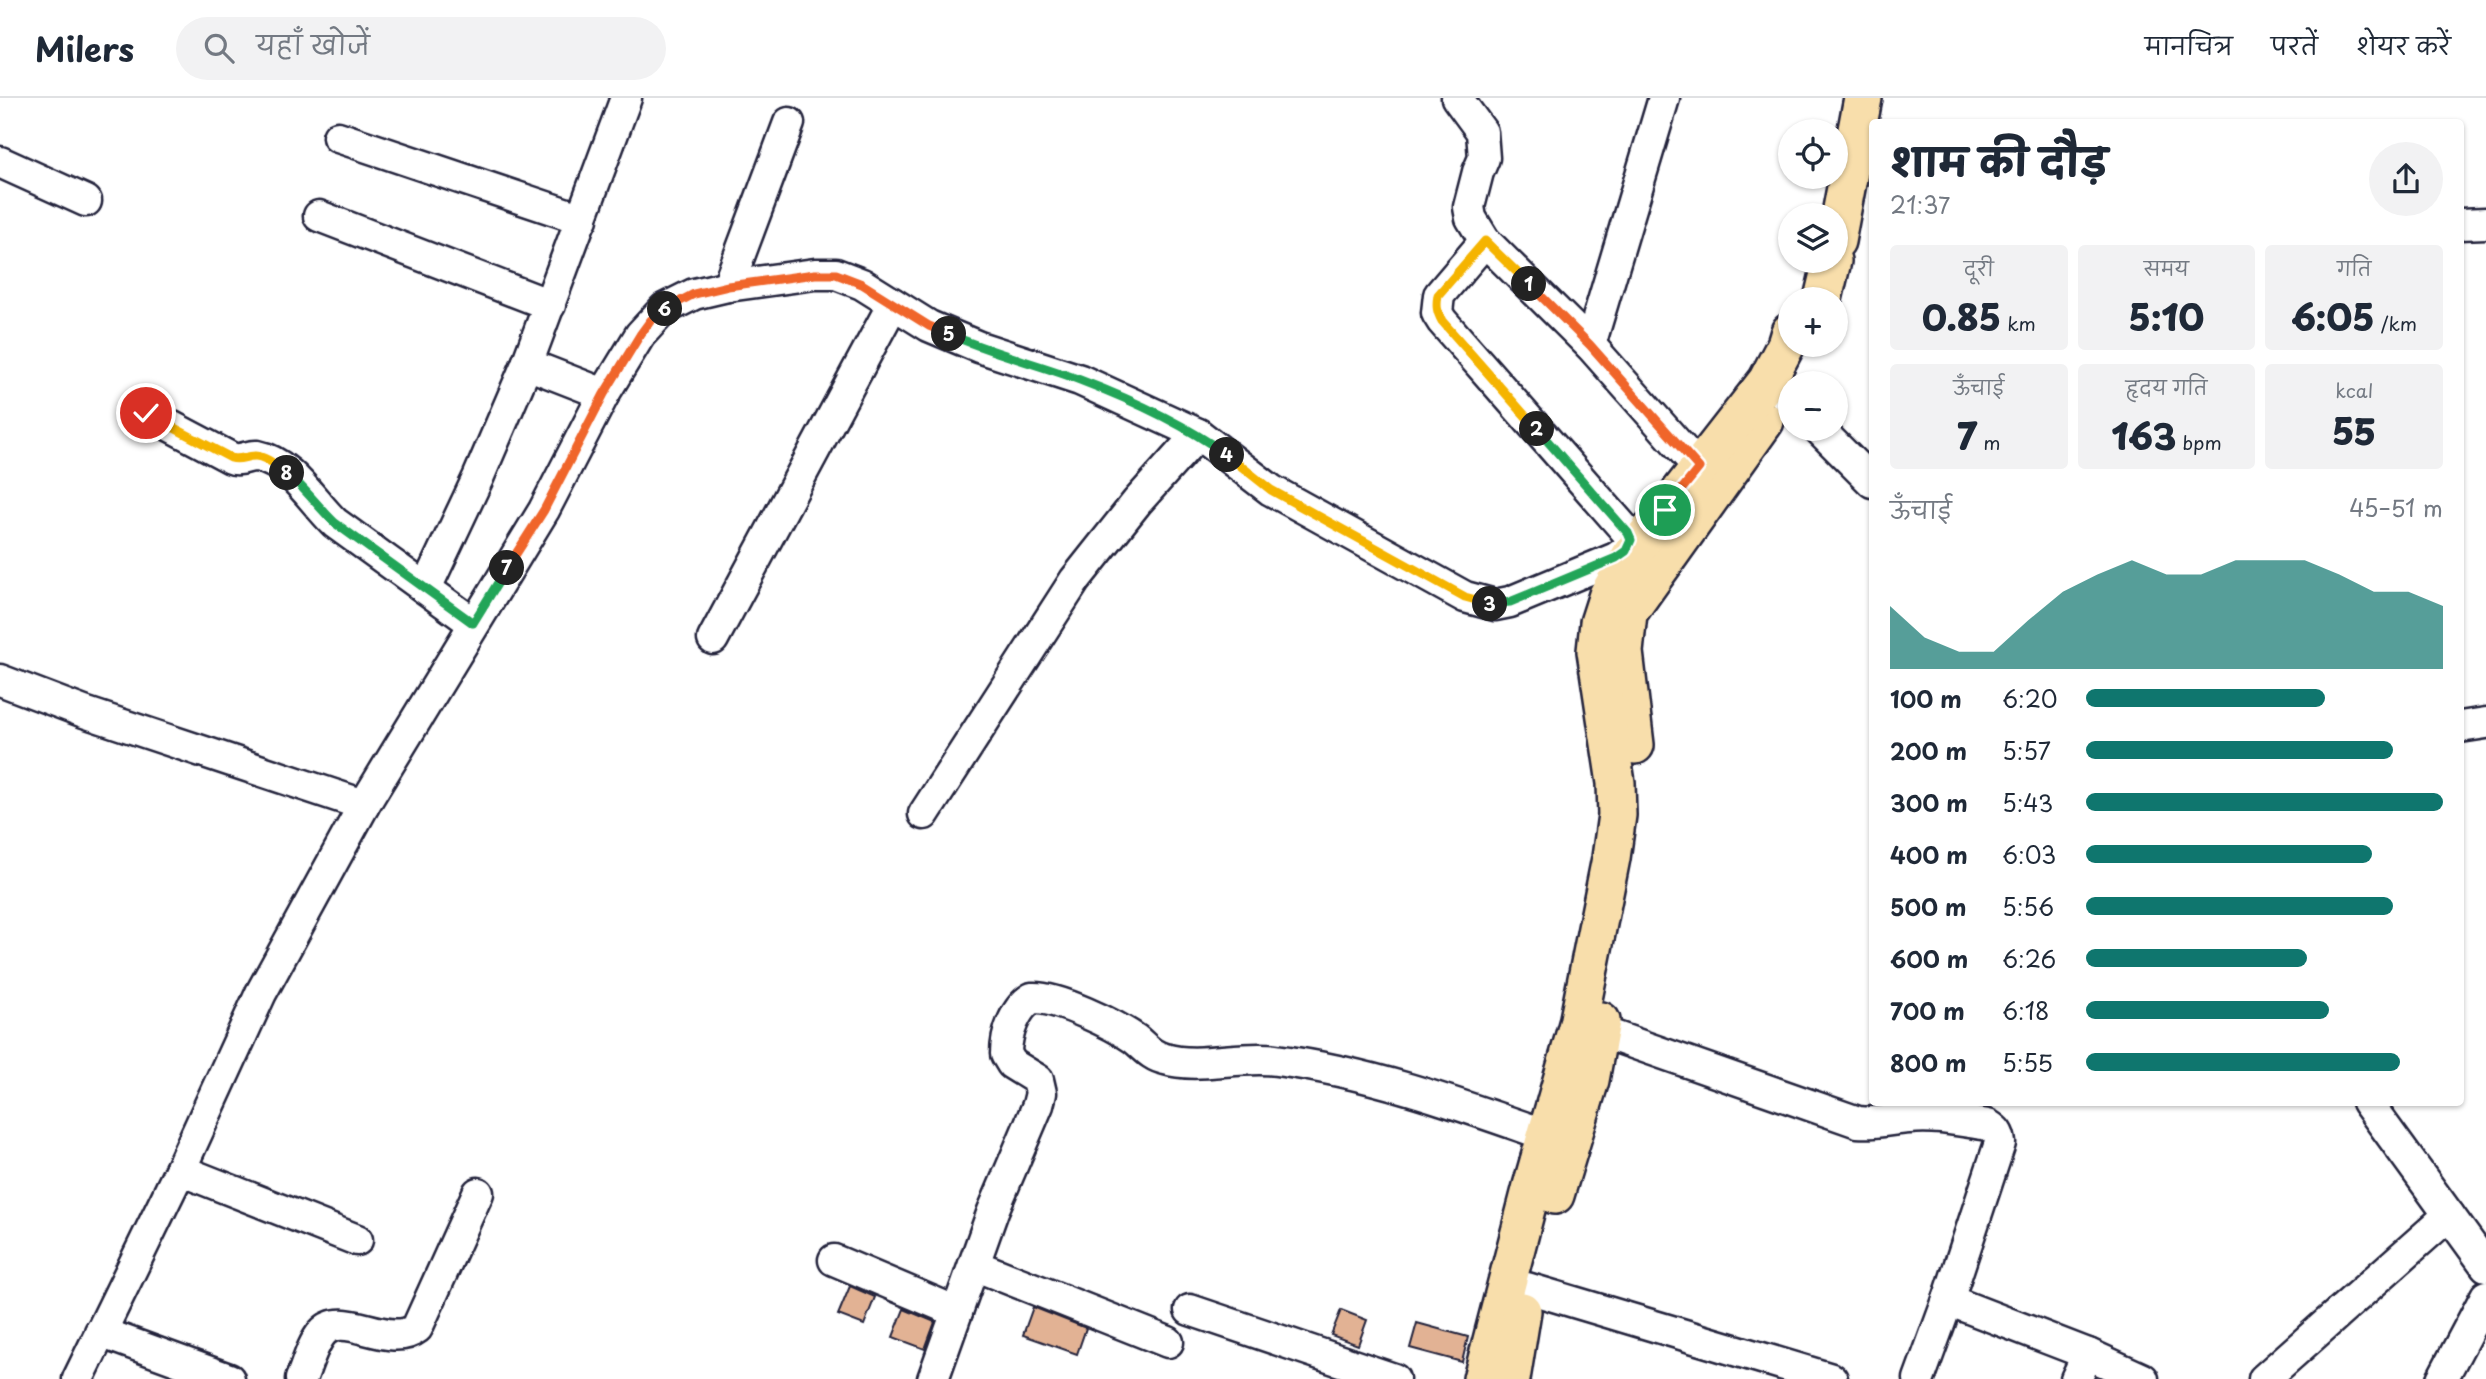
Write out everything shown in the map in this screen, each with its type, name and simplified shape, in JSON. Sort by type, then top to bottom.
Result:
[{"type":"main road","points":[[1837,119],[1841,98]]},
{"type":"main road","points":[[1843,203],[1863,98]]},
{"type":"main road","points":[[1482,1379],[1578,1024],[1611,858],[1617,815],[1616,783],[1596,651],[1599,623],[1608,595],[1632,555],[1767,381],[1780,357]]},
{"type":"main road","points":[[1511,1379],[1527,1288],[1590,1080],[1630,860],[1635,747],[1624,652],[1628,613],[1778,406]]},
{"type":"street","points":[[426,588],[478,478],[527,364],[626,98]]},
{"type":"street","points":[[1457,98],[1482,132],[1484,158],[1469,207],[1471,218],[1485,241],[1590,345],[1699,468]]},
{"type":"street","points":[[1590,345],[1664,98]]},
{"type":"street","points":[[728,286],[789,123]]},
{"type":"street","points":[[338,137],[582,219]]},
{"type":"street","points":[[0,162],[86,201]]},
{"type":"street","points":[[319,216],[550,304]]},
{"type":"street","points":[[2464,224],[2486,223]]},
{"type":"street","points":[[78,1379],[180,1170],[261,993],[364,805],[544,510],[604,394],[651,320],[664,309],[694,294],[728,286],[815,274],[836,274],[862,284],[929,326],[979,347],[1080,380],[1198,434],[1271,490],[1465,597],[1496,605],[1510,602],[1616,558],[1626,551],[1631,540],[1628,533],[1437,313],[1438,295],[1485,241]]},
{"type":"street","points":[[713,639],[893,303]]},
{"type":"street","points":[[527,364],[604,394]]},
{"type":"street","points":[[146,413],[231,458],[237,460],[253,456],[274,463],[302,485],[319,508],[335,523],[473,623]]},
{"type":"street","points":[[925,814],[1075,580],[1137,502],[1198,434]]},
{"type":"street","points":[[1831,441],[1869,479]]},
{"type":"street","points":[[0,681],[84,712],[364,805]]},
{"type":"street","points":[[2464,726],[2486,723]]},
{"type":"street","points":[[933,1379],[993,1211],[1038,1105],[1041,1093],[1038,1080],[1012,1063],[1006,1054],[1019,1008],[1032,998],[1049,999],[1112,1024],[1150,1053],[1163,1059],[1182,1063],[1248,1058],[1277,1060],[1372,1078],[1422,1092],[1546,1135]]},
{"type":"street","points":[[1599,1031],[1858,1122],[1877,1124],[1909,1118],[1940,1118],[1994,1128],[1999,1134],[2000,1143],[1919,1379]]},
{"type":"street","points":[[2370,1106],[2486,1266]]},
{"type":"street","points":[[180,1170],[357,1240]]},
{"type":"street","points":[[301,1379],[320,1335],[329,1327],[341,1324],[398,1336],[409,1334],[417,1328],[478,1193]]},
{"type":"street","points":[[2264,1379],[2449,1215]]},
{"type":"street","points":[[834,1260],[957,1312]]},
{"type":"street","points":[[974,1265],[1168,1342]]},
{"type":"street","points":[[1527,1288],[1832,1379]]},
{"type":"street","points":[[2442,1379],[2486,1296]]},
{"type":"street","points":[[1948,1300],[2082,1367],[2143,1379]]},
{"type":"street","points":[[1190,1310],[1394,1379]]},
{"type":"street","points":[[100,1332],[229,1379]]},
{"type":"building","points":[[850,1286],[875,1297],[864,1325],[838,1315]]},
{"type":"building","points":[[1033,1307],[1086,1328],[1077,1354],[1023,1335]]},
{"type":"building","points":[[904,1309],[935,1322],[925,1349],[893,1337]]},
{"type":"building","points":[[1341,1310],[1367,1320],[1358,1345],[1331,1335]]},
{"type":"building","points":[[1417,1323],[1468,1337],[1462,1362],[1410,1348]]},
{"type":"route","points":[[146,413],[231,458],[237,460],[253,456],[274,463],[302,485],[319,508],[335,523],[473,623],[544,510],[604,394],[651,320],[664,309],[694,294],[728,286],[815,274],[836,274],[862,284],[929,326],[979,347],[1080,380],[1198,434],[1271,490],[1465,597],[1496,605],[1510,602],[1616,558],[1626,551],[1631,540],[1628,533],[1437,313],[1438,295],[1485,241],[1590,345],[1699,468],[1665,510]]}]
